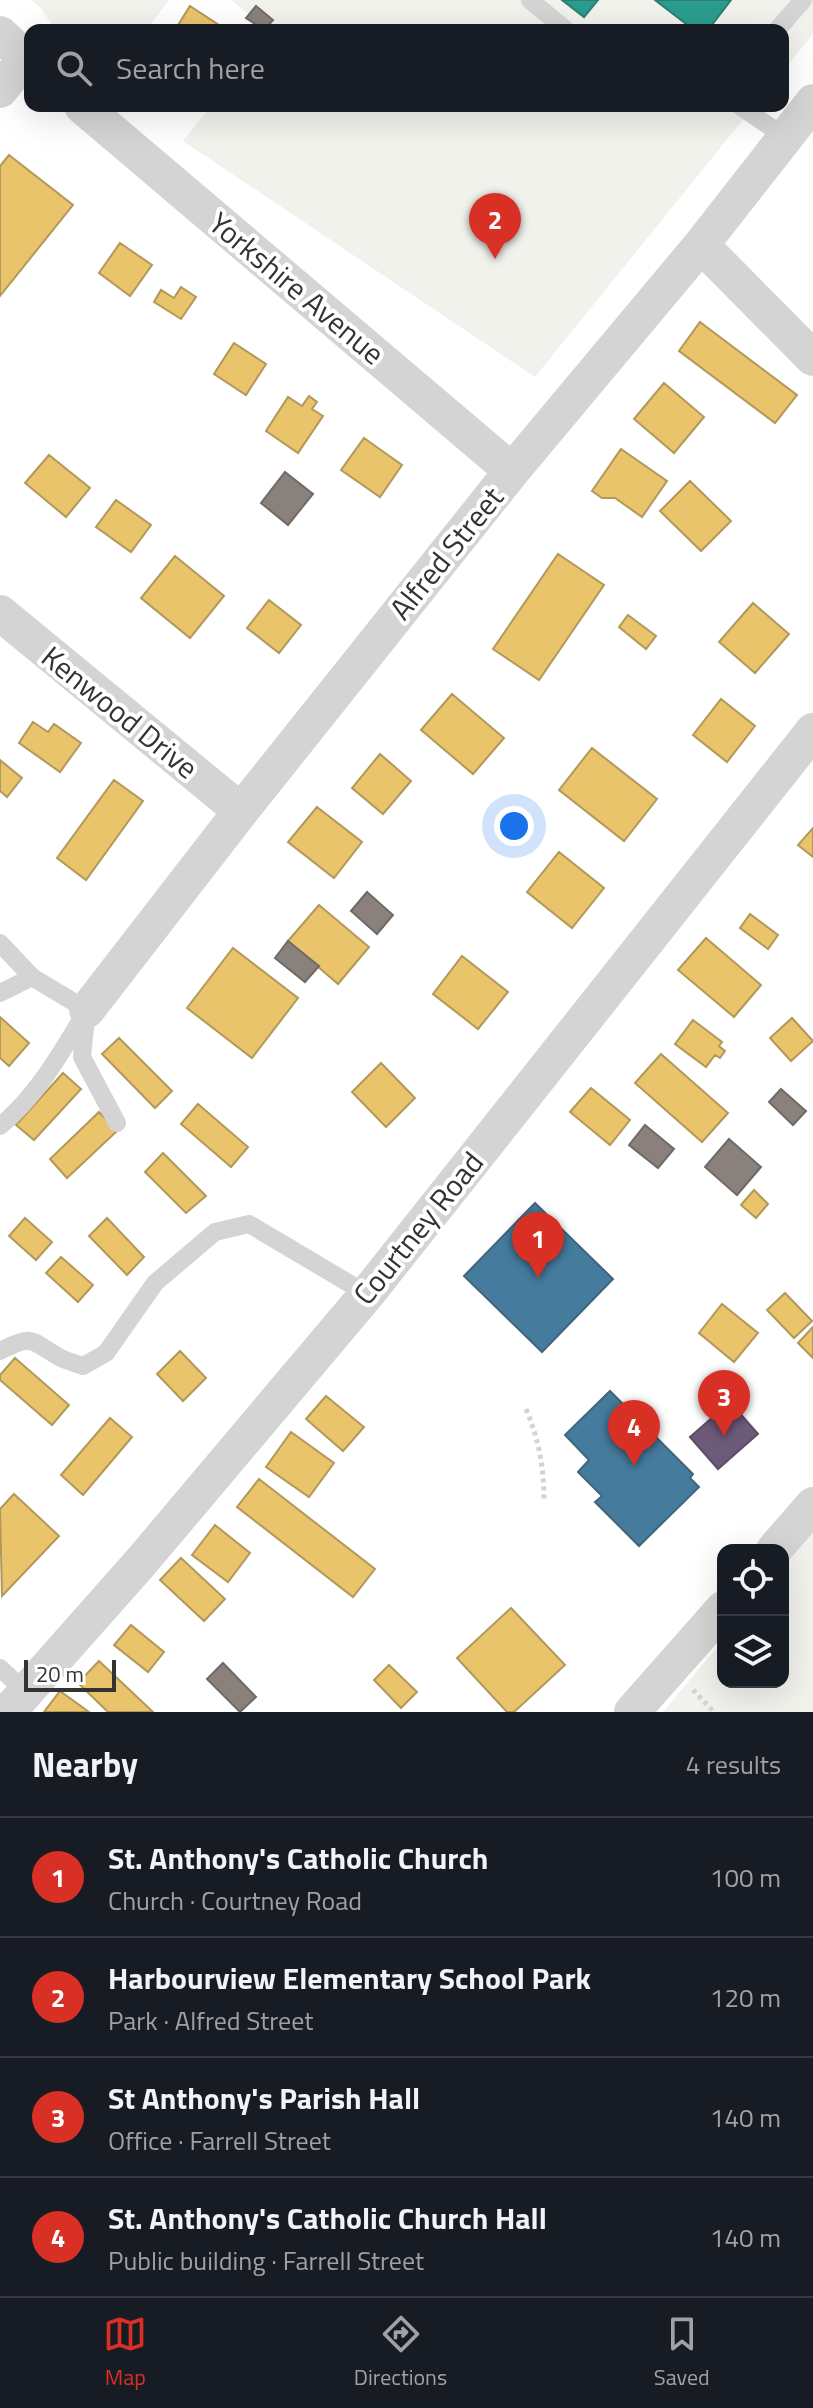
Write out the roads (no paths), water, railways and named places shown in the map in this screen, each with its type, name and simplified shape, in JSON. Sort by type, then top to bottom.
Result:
[{"type":"street","points":[[0,90],[19,51]]},
{"type":"street","name":"Alfred Street","points":[[87,1010],[512,471],[701,245],[813,102]]},
{"type":"street","name":"Yorkshire Avenue","points":[[89,112],[512,471]]},
{"type":"street","points":[[701,245],[813,358]]},
{"type":"street","name":"Kenwood Drive","points":[[0,613],[241,811]]},
{"type":"street","name":"Courtney Road","points":[[17,1702],[141,1562],[367,1294],[813,731]]},
{"type":"street","points":[[779,1544],[813,1505]]},
{"type":"street","points":[[632,1712],[717,1616]]},
{"type":"lane","points":[[530,0],[559,24]]},
{"type":"lane","points":[[782,24],[803,0]]},
{"type":"lane","points":[[749,112],[785,137]]},
{"type":"lane","points":[[0,943],[32,977],[87,1010]]},
{"type":"lane","points":[[0,993],[32,977]]},
{"type":"lane","points":[[0,1126],[52,1068],[87,1010]]},
{"type":"lane","points":[[87,1010],[82,1057],[117,1123]]},
{"type":"lane","points":[[0,1351],[16,1343],[36,1341],[60,1358],[83,1366],[106,1353],[155,1283],[215,1232],[249,1224],[367,1294]]},
{"type":"lane","points":[[0,1668],[17,1702]]},
{"type":"place","name":"Harbourview Elementary School Park","points":[[495,259]]},
{"type":"place","name":"St. Anthony's Catholic Church","points":[[538,1278]]},
{"type":"place","name":"St Anthony's Parish Hall","points":[[724,1436]]},
{"type":"place","name":"St. Anthony's Catholic Church Hall","points":[[634,1466]]}]
